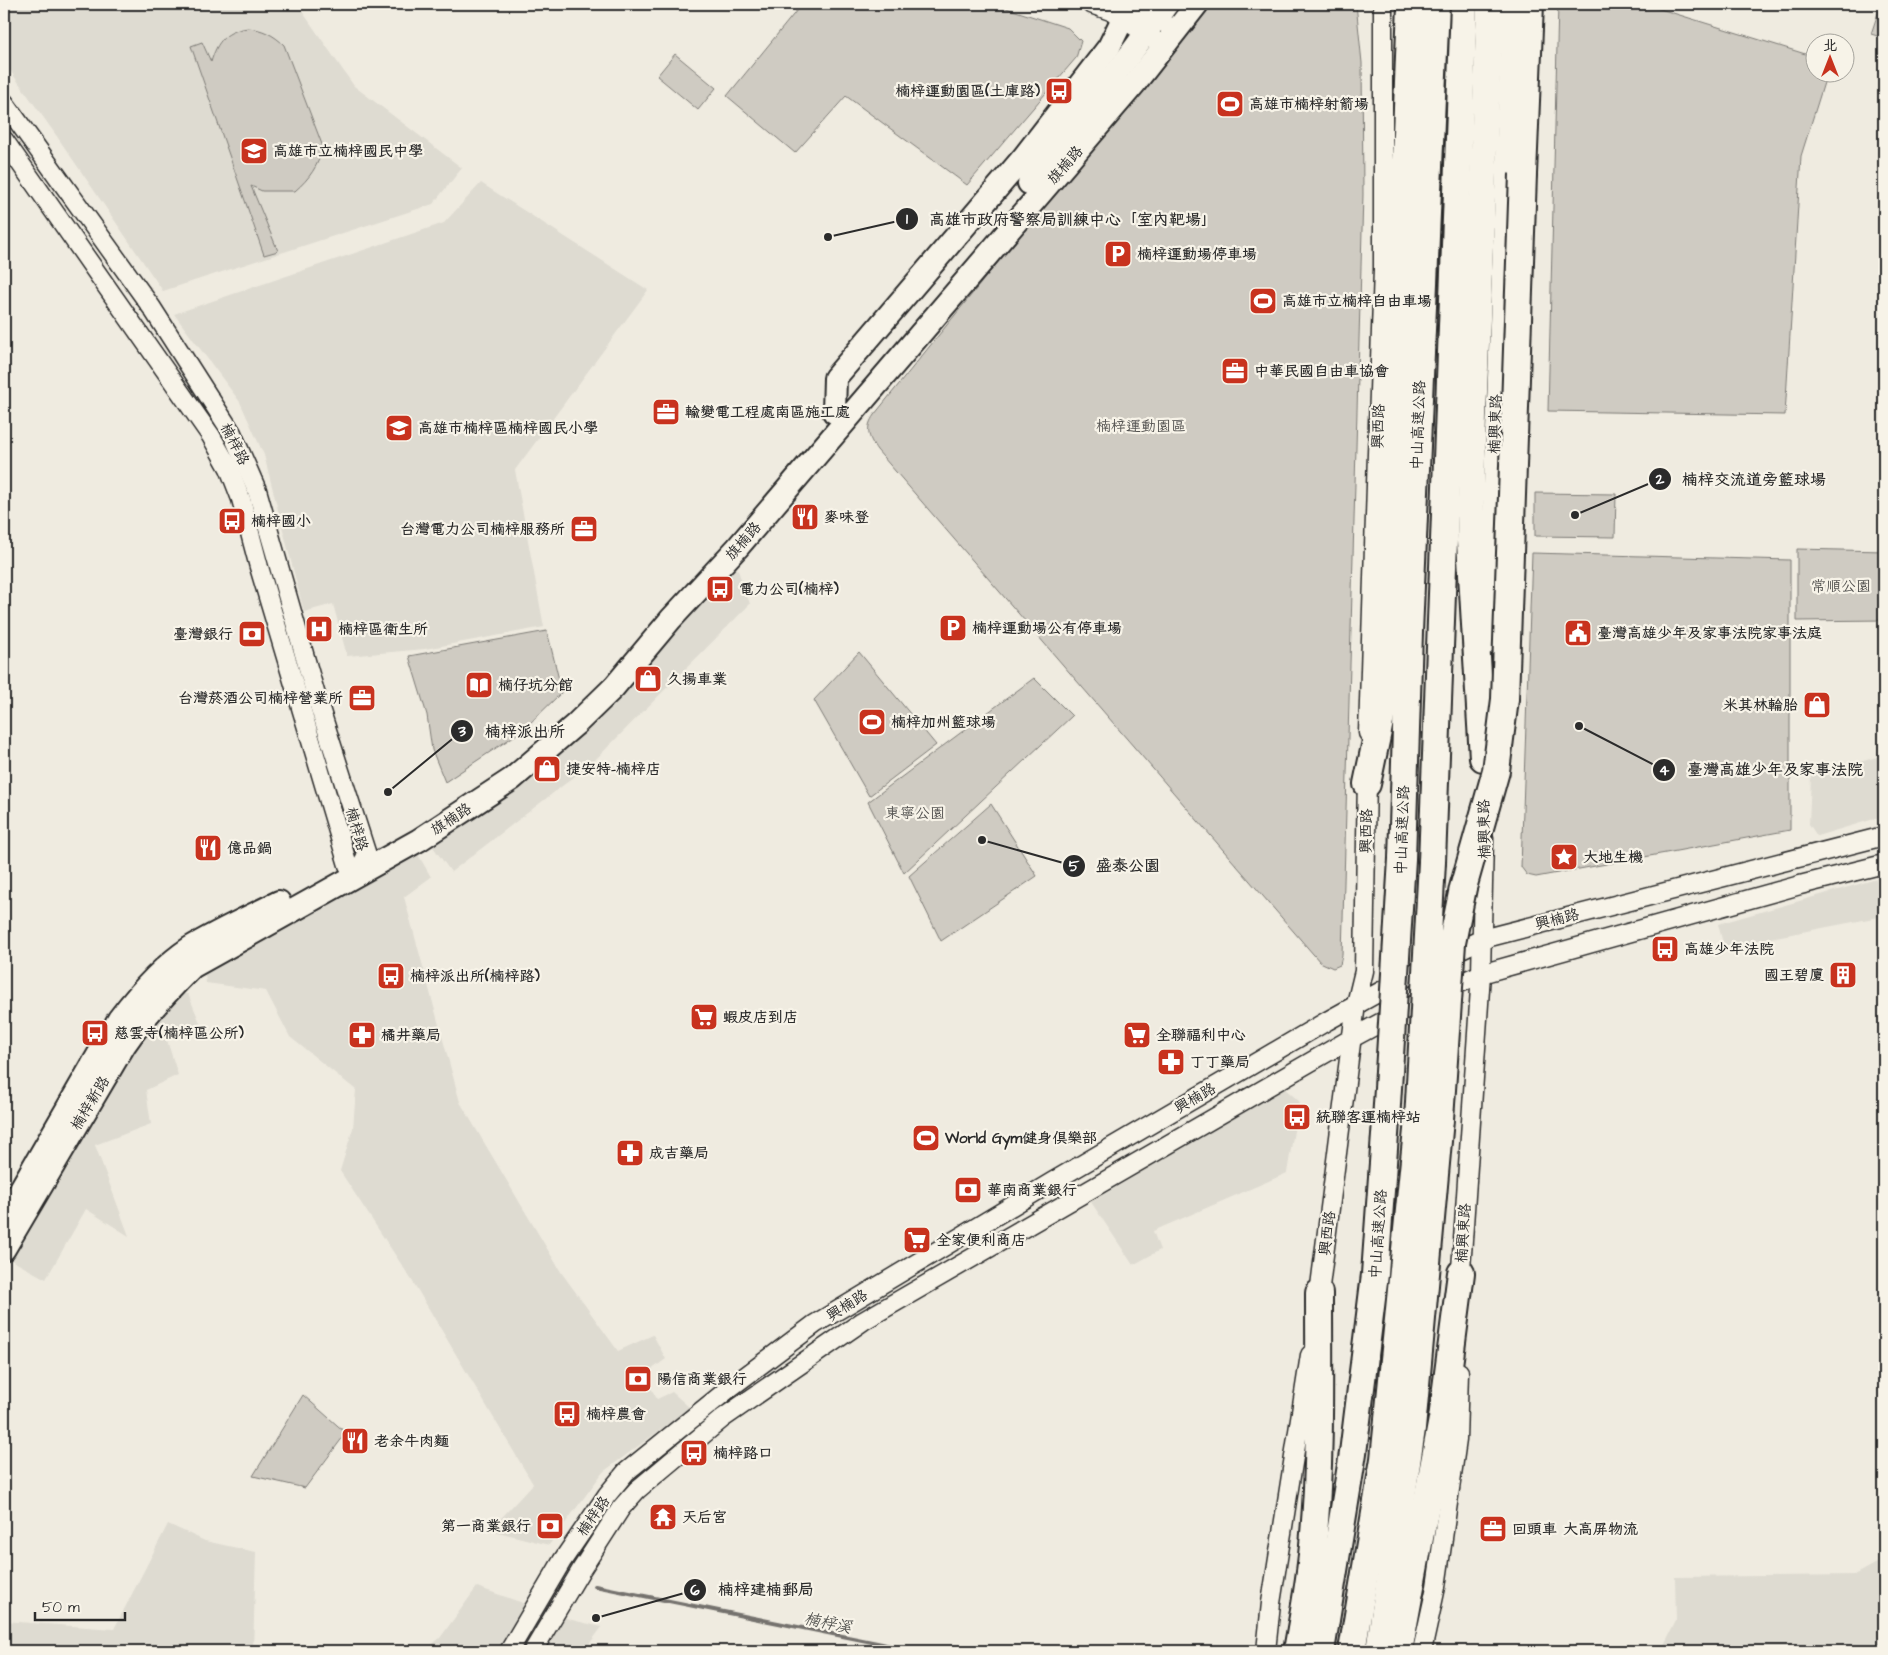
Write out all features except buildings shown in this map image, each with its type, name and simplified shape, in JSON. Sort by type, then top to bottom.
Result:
[{"type":"highway","points":[[1367,784],[1382,712],[1387,630],[1411,4]]},
{"type":"highway","name":"中山高速公路","points":[[1321,1651],[1353,1453],[1374,1283],[1386,1121],[1402,859],[1436,4]]},
{"type":"highway","name":"中山高速公路","points":[[1352,1651],[1384,1459],[1429,1120],[1432,862],[1464,4]]},
{"type":"highway","points":[[1483,758],[1470,541],[1473,416],[1490,4]]},
{"type":"highway","points":[[1378,1651],[1414,1410],[1429,1120],[1452,944],[1463,888],[1496,771],[1504,708],[1530,4]]},
{"type":"highway","points":[[1399,1651],[1442,1419],[1461,1273]]},
{"type":"highway","points":[[1297,1651],[1313,1548],[1315,1521],[1318,1451],[1319,1293]]},
{"type":"main road","name":"旗楠路","points":[[190,958],[357,865],[469,796],[531,750],[606,678],[630,651],[1001,218],[1126,60],[1161,26],[1197,4]]},
{"type":"main road","points":[[834,412],[835,378],[1023,158],[1109,48],[1126,8]]},
{"type":"main road","name":"旗楠路","points":[[357,865],[419,840],[512,779],[570,729],[614,687],[671,619],[737,548],[1122,98],[1161,26]]},
{"type":"main road","name":"楠梓新路","points":[[4,1218],[118,1019],[147,985],[190,958]]},
{"type":"main road","name":"楠梓新路","points":[[4,1249],[125,1044],[190,958]]},
{"type":"street","points":[[1091,4],[1113,12],[1126,8],[1161,26]]},
{"type":"street","name":"楠興東路","points":[[1422,1651],[1436,1587],[1457,1440],[1461,1273],[1481,974],[1484,876],[1483,758],[1511,4]]},
{"type":"street","name":"興西路","points":[[1266,1651],[1271,1603],[1319,1293],[1356,1004],[1364,971],[1367,784],[1382,268],[1382,6]]},
{"type":"street","name":"楠梓路","points":[[4,102],[152,308],[232,433],[257,490],[317,699],[357,865]]},
{"type":"street","name":"楠梓路","points":[[4,140],[212,436],[229,468],[241,499],[259,567],[357,865]]},
{"type":"street","name":"興楠路","points":[[626,1472],[731,1387],[815,1324],[1052,1182],[1356,1004],[1428,965],[1482,939],[1524,927],[1884,836]]},
{"type":"street","name":"興楠路","points":[[636,1490],[722,1418],[862,1321],[1352,1038],[1432,995],[1481,974],[1800,885],[1884,864]]},
{"type":"street","name":"楠梓路","points":[[509,1651],[562,1561],[607,1495],[626,1472]]},
{"type":"street","name":"楠梓路","points":[[533,1651],[581,1570],[621,1508],[636,1490]]},
{"type":"shaded area","name":"高雄市立楠梓國民中學","points":[[4,4],[297,4],[354,86],[462,168],[433,204],[163,291],[4,62]]},
{"type":"shaded area","name":"高雄市楠梓區楠梓國民小學","points":[[481,183],[648,290],[515,470],[544,627],[425,649],[347,656],[333,604],[304,612],[264,455],[240,402],[174,314],[444,223]]},
{"type":"shaded area","points":[[736,565],[750,604],[592,763],[451,872],[431,844]]},
{"type":"shaded area","points":[[1884,755],[1884,816],[1817,836],[1809,824],[1811,776]]},
{"type":"shaded area","points":[[416,851],[431,877],[404,897],[460,1102],[561,1272],[618,1351],[653,1335],[666,1359],[644,1375],[657,1399],[672,1392],[690,1408],[603,1472],[549,1545],[490,1530],[533,1484],[413,1282],[340,1171],[353,1128],[356,1090],[290,1037],[266,991],[206,983],[204,966]]},
{"type":"shaded area","points":[[1884,877],[1884,916],[1724,947],[1718,924]]},
{"type":"shaded area","points":[[177,994],[188,994],[203,1030],[166,1037],[178,1075],[146,1090],[151,1124],[95,1145],[129,1236],[86,1209],[46,1279],[11,1260],[79,1135],[139,1034]]},
{"type":"shaded area","points":[[1284,1088],[1299,1101],[1287,1173],[1153,1231],[1160,1250],[1133,1265],[1091,1202]]},
{"type":"shaded area","points":[[168,1524],[205,1541],[256,1552],[253,1651],[4,1651],[4,1621],[114,1629]]},
{"type":"shaded area","points":[[1884,1559],[1884,1651],[1661,1651],[1676,1621],[1675,1577],[1855,1575]]},
{"type":"shaded area","points":[[477,1587],[572,1620],[602,1627],[584,1651],[424,1651],[440,1638]]},
{"type":"shaded area","points":[[331,1649],[398,1651],[289,1651]]},
{"type":"green space","points":[[802,4],[994,4],[1068,28],[1081,41],[1076,58],[967,185],[846,96],[795,153],[727,96]]},
{"type":"green space","name":"楠梓運動園區","points":[[1207,4],[1356,4],[1362,63],[1363,194],[1342,955],[1340,965],[1333,968],[1320,962],[877,450],[871,441],[869,432],[869,424],[874,415]]},
{"type":"green space","points":[[1558,4],[1644,4],[1806,54],[1806,82],[1824,82],[1801,156],[1785,415],[1548,411]]},
{"type":"green space","points":[[1881,4],[1884,4],[1884,38],[1871,34]]},
{"type":"green space","points":[[248,28],[267,33],[284,45],[323,147],[313,171],[295,191],[262,191],[251,186],[278,251],[264,255],[191,46],[202,42],[211,62],[216,48],[224,38],[240,29]]},
{"type":"green space","points":[[675,54],[716,88],[698,110],[657,76]]},
{"type":"green space","points":[[1535,493],[1616,494],[1615,537],[1535,536]]},
{"type":"green space","name":"常順公園","points":[[1797,549],[1884,551],[1884,620],[1797,621]]},
{"type":"green space","points":[[1532,553],[1790,560],[1790,830],[1536,877],[1527,875],[1521,867]]},
{"type":"green space","points":[[547,631],[562,692],[523,730],[445,782],[432,750],[427,715],[409,656]]},
{"type":"green space","name":"楠梓加州籃球場","points":[[859,652],[936,745],[869,796],[814,700]]},
{"type":"green space","name":"東寧公園","points":[[1034,678],[1072,716],[904,873],[868,802]]},
{"type":"green space","points":[[991,804],[1037,876],[941,941],[909,876]]},
{"type":"green space","points":[[303,1395],[346,1433],[305,1488],[253,1476]]},
{"type":"waterway","name":"楠梓溪","points":[[595,1586],[910,1651]]},
{"type":"place","name":"楠梓運動園區(土庫路)","points":[[1059,91]]},
{"type":"place","name":"高雄市楠梓射箭場","points":[[1230,104]]},
{"type":"place","name":"高雄市立楠梓國民中學","points":[[254,151]]},
{"type":"place","name":"高雄市政府警察局訓練中心「室內靶場」","points":[[828,237]]},
{"type":"place","name":"楠梓運動場停車場","points":[[1118,254]]},
{"type":"place","name":"高雄市立楠梓自由車場","points":[[1263,301]]},
{"type":"place","name":"中華民國自由車協會","points":[[1235,371]]},
{"type":"place","name":"輸變電工程處南區施工處","points":[[666,412]]},
{"type":"place","name":"高雄市楠梓區楠梓國民小學","points":[[399,428]]},
{"type":"place","name":"楠梓交流道旁籃球場","points":[[1575,515]]},
{"type":"place","name":"麥味登","points":[[805,517]]},
{"type":"place","name":"楠梓國小","points":[[232,521]]},
{"type":"place","name":"台灣電力公司楠梓服務所","points":[[584,529]]},
{"type":"place","name":"電力公司(楠梓)","points":[[720,589]]},
{"type":"place","name":"楠梓運動場公有停車場","points":[[953,628]]},
{"type":"place","name":"楠梓區衛生所","points":[[319,629]]},
{"type":"place","name":"臺灣高雄少年及家事法院家事法庭","points":[[1578,633]]},
{"type":"place","name":"臺灣銀行","points":[[252,634]]},
{"type":"place","name":"久揚車業","points":[[648,679]]},
{"type":"place","name":"楠仔坑分館","points":[[479,685]]},
{"type":"place","name":"台灣菸酒公司楠梓營業所","points":[[362,698]]},
{"type":"place","name":"米其林輪胎","points":[[1817,705]]},
{"type":"place","name":"楠梓加州籃球場","points":[[872,722]]},
{"type":"place","name":"臺灣高雄少年及家事法院","points":[[1579,726]]},
{"type":"place","name":"捷安特-楠梓店","points":[[547,769]]},
{"type":"place","name":"楠梓派出所","points":[[388,792]]},
{"type":"place","name":"盛泰公園","points":[[982,840]]},
{"type":"place","name":"億品鍋","points":[[208,848]]},
{"type":"place","name":"大地生機","points":[[1564,857]]},
{"type":"place","name":"高雄少年法院","points":[[1665,949]]},
{"type":"place","name":"國王碧廈","points":[[1843,975]]},
{"type":"place","name":"楠梓派出所(楠梓路)","points":[[391,976]]},
{"type":"place","name":"蝦皮店到店","points":[[704,1017]]},
{"type":"place","name":"慈雲寺(楠梓區公所)","points":[[95,1033]]},
{"type":"place","name":"橘井藥局","points":[[362,1035]]},
{"type":"place","name":"全聯福利中心","points":[[1137,1035]]},
{"type":"place","name":"丁丁藥局","points":[[1171,1062]]},
{"type":"place","name":"統聯客運楠梓站","points":[[1297,1117]]},
{"type":"place","name":"World Gym健身俱樂部","points":[[926,1138]]},
{"type":"place","name":"成吉藥局","points":[[630,1153]]},
{"type":"place","name":"華南商業銀行","points":[[968,1190]]},
{"type":"place","name":"全家便利商店","points":[[917,1240]]},
{"type":"place","name":"陽信商業銀行","points":[[638,1379]]},
{"type":"place","name":"楠梓農會","points":[[567,1414]]},
{"type":"place","name":"老余牛肉麵","points":[[355,1441]]},
{"type":"place","name":"楠梓路口","points":[[694,1453]]},
{"type":"place","name":"天后宮","points":[[663,1517]]},
{"type":"place","name":"第一商業銀行","points":[[550,1526]]},
{"type":"place","name":"回頭車 大高屏物流","points":[[1493,1529]]},
{"type":"place","name":"楠梓建楠郵局","points":[[596,1618]]}]
